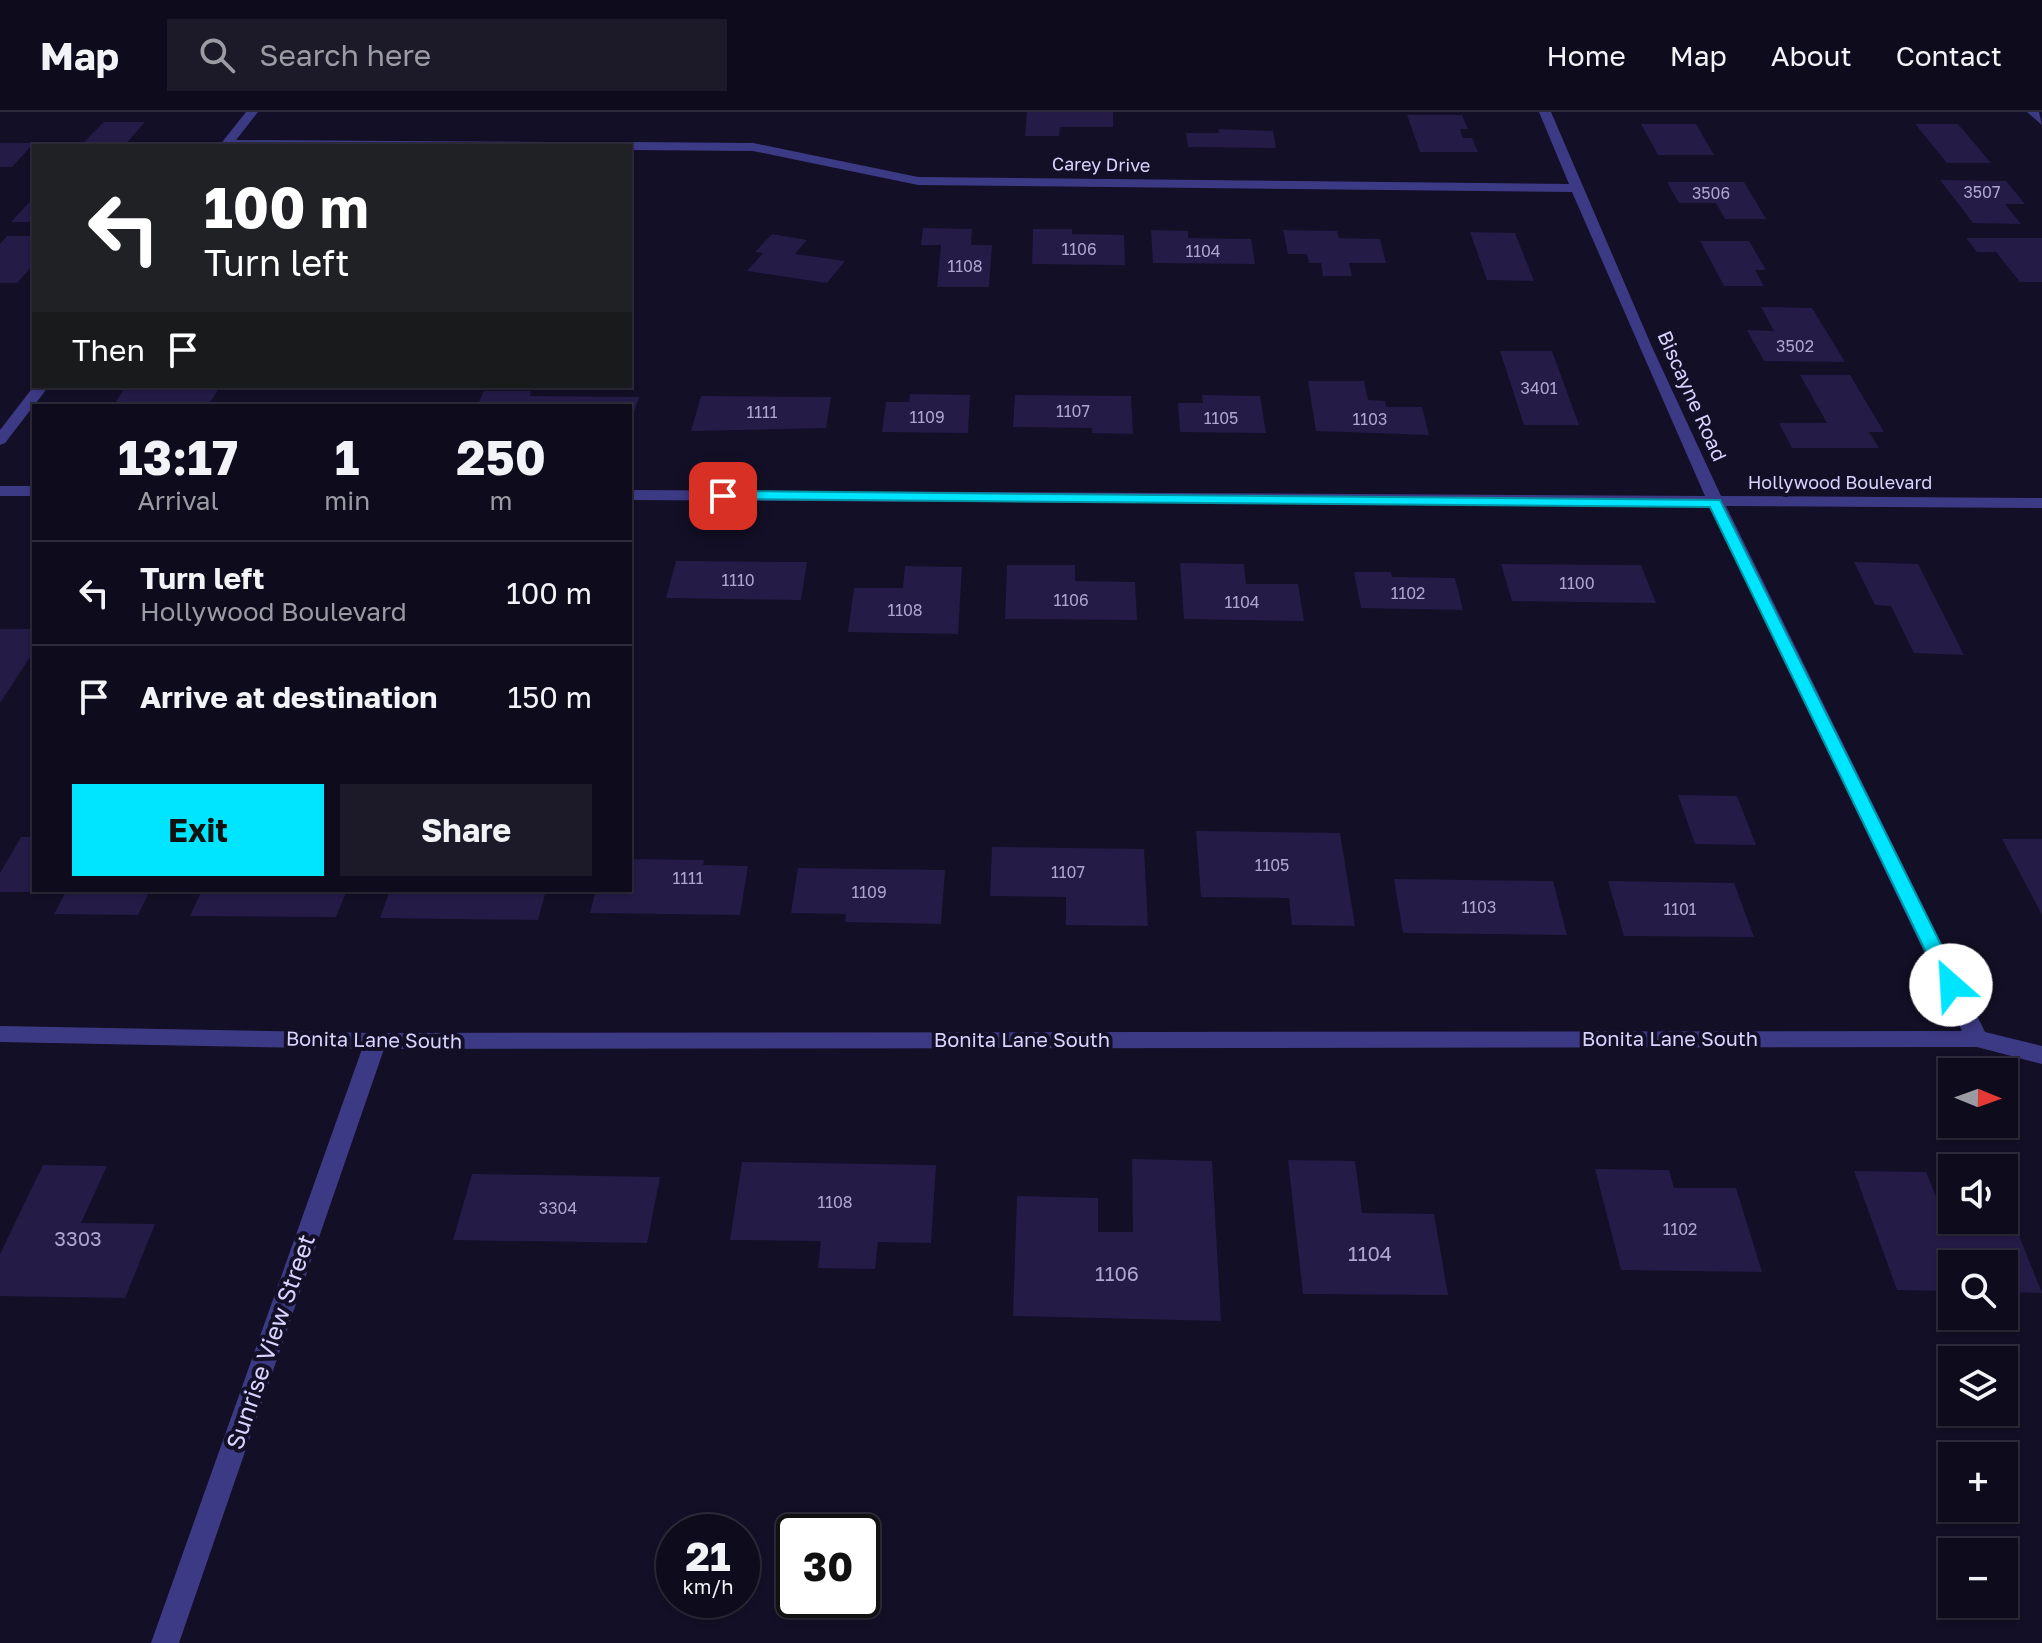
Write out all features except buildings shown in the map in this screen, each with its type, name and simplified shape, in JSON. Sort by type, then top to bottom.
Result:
[{"type":"street","points":[[227,144],[252,112]]},
{"type":"street","name":"Biscayne Road","points":[[1545,112],[1575,188],[1715,503],[1977,1039]]},
{"type":"street","points":[[2033,112],[2042,122]]},
{"type":"street","name":"Carey Drive","points":[[632,146],[753,147],[918,181],[1575,188]]},
{"type":"street","points":[[0,440],[40,388]]},
{"type":"street","points":[[0,491],[32,491]]},
{"type":"street","name":"Hollywood Boulevard","points":[[632,495],[2042,503]]},
{"type":"street","name":"Bonita Lane South","points":[[0,1034],[376,1041],[1977,1039],[2042,1055]]},
{"type":"street","name":"Sunrise View Street","points":[[165,1643],[376,1041]]},
{"type":"route","points":[[723,496],[1715,503],[1951,985]]}]
